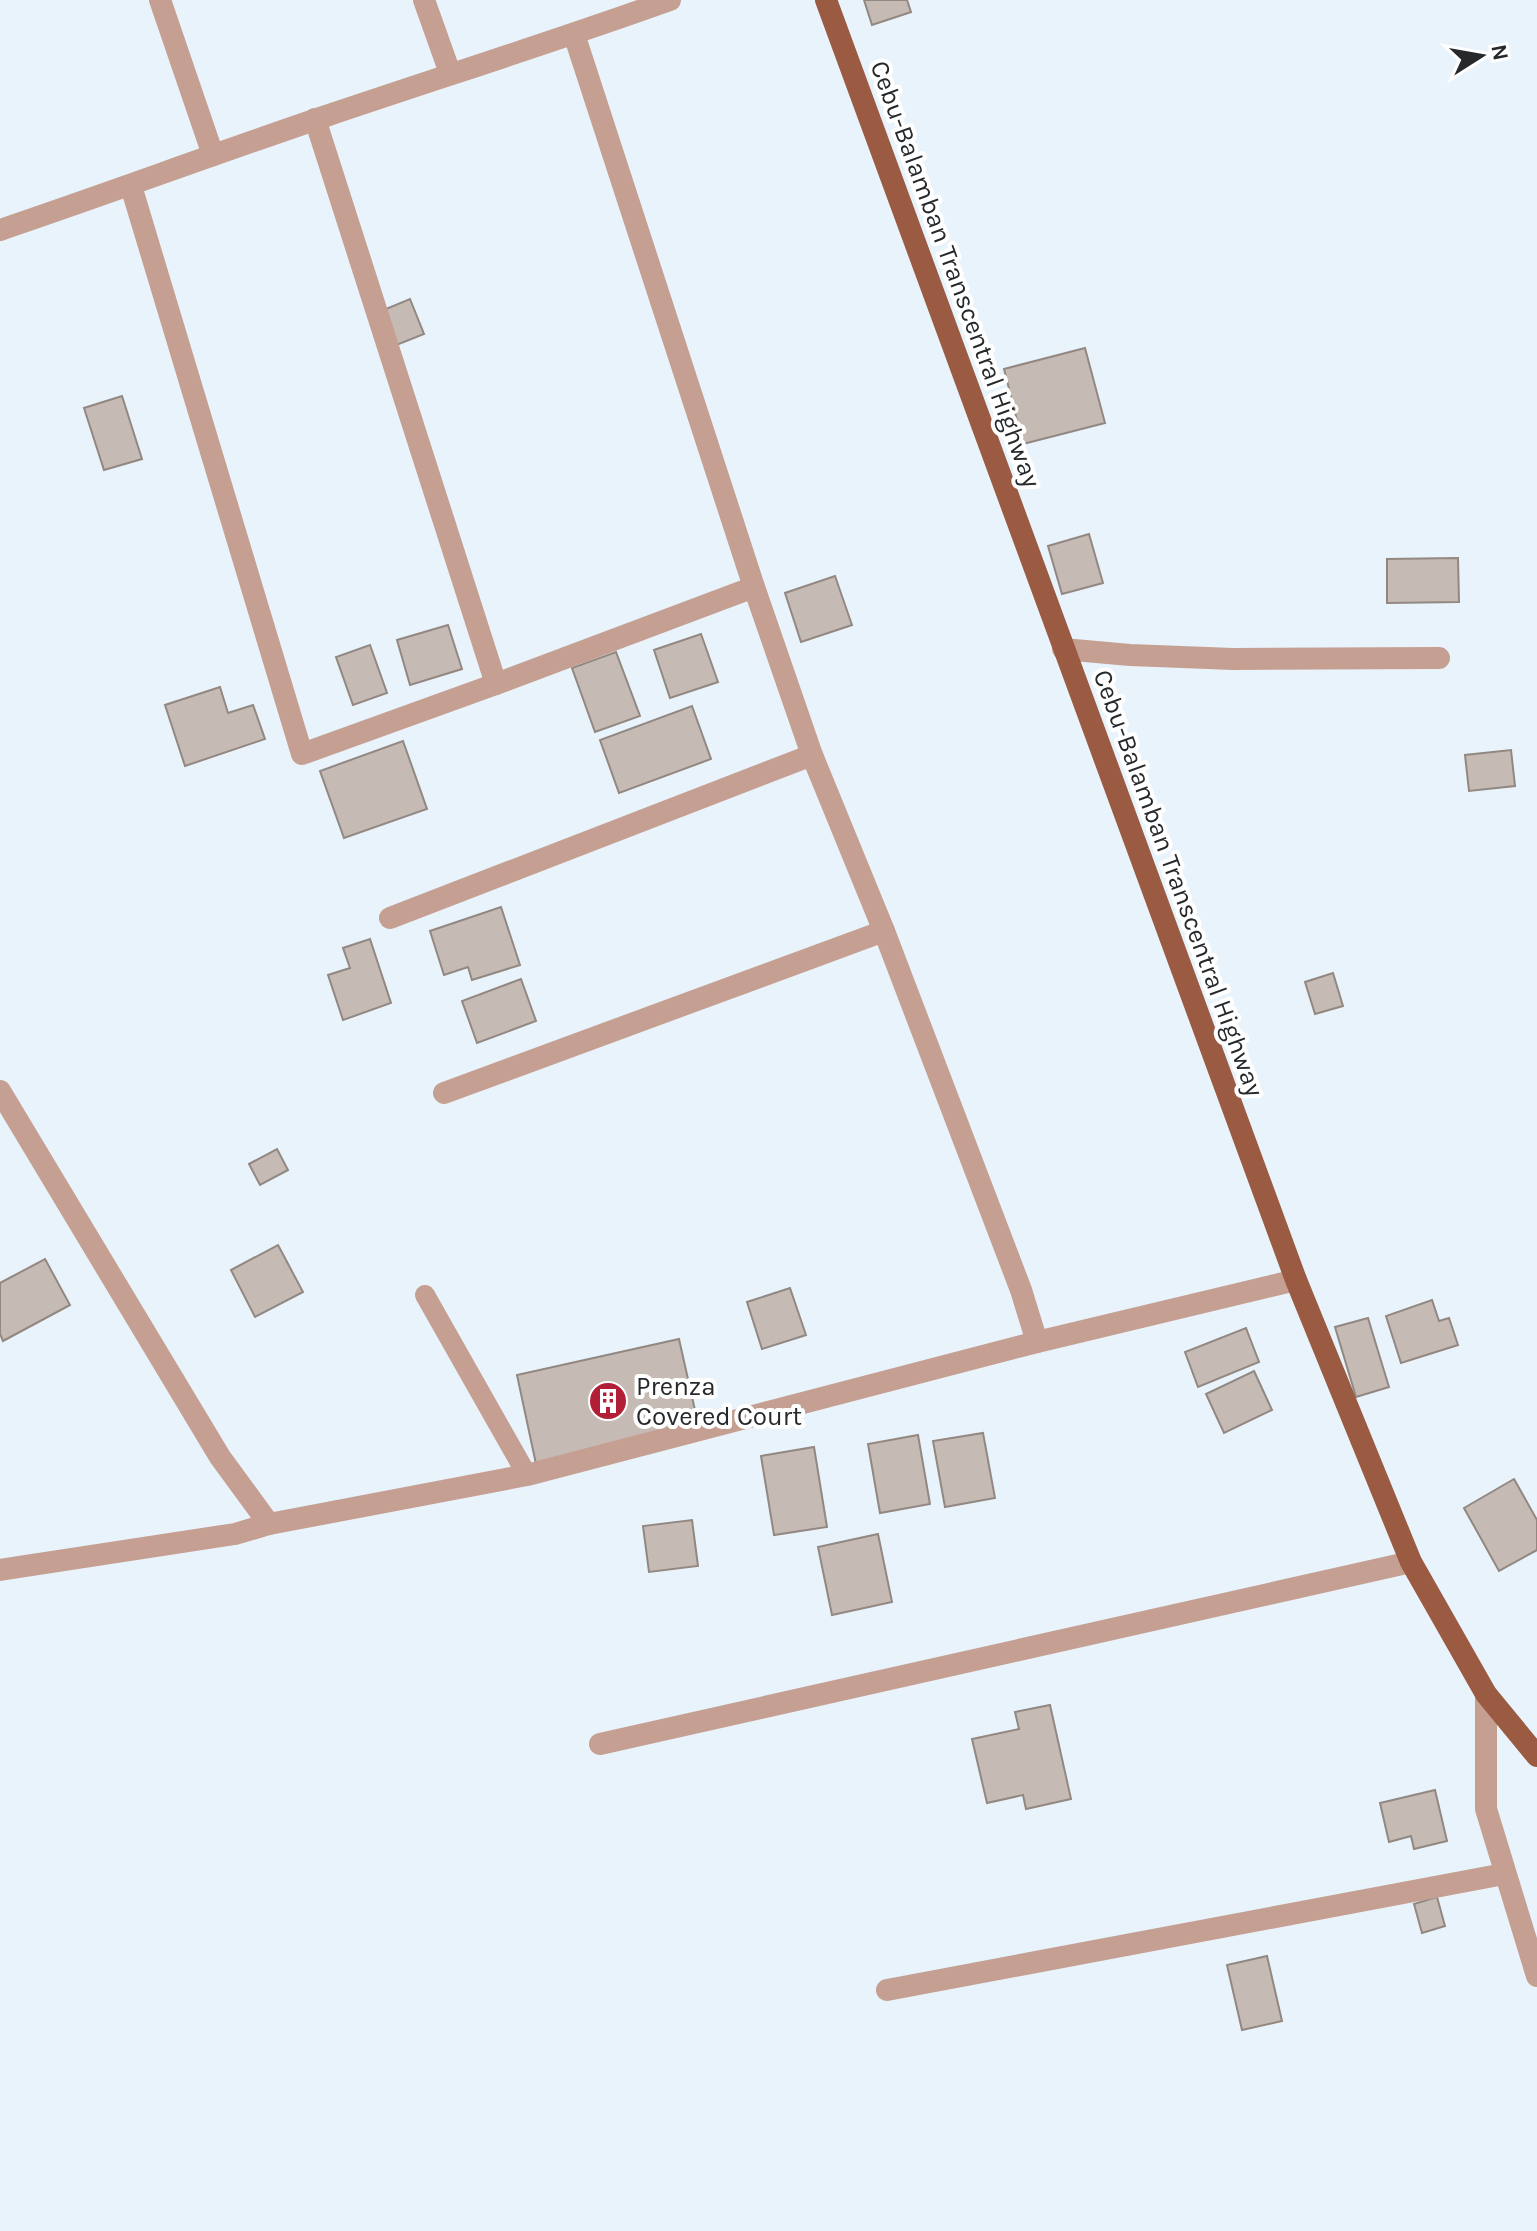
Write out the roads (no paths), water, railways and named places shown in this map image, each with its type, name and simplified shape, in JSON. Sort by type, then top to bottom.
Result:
[{"type":"main road","name":"Cebu-Balamban Transcentral Highway","points":[[826,0],[1296,1280],[1411,1562],[1486,1694],[1537,1756]]},
{"type":"street","points":[[160,0],[213,155]]},
{"type":"street","points":[[424,0],[450,73]]},
{"type":"street","points":[[0,230],[315,119],[670,0]]},
{"type":"street","points":[[574,34],[754,587],[812,755],[884,931],[1021,1290],[1037,1342]]},
{"type":"street","points":[[315,119],[496,684]]},
{"type":"street","points":[[131,186],[302,754],[754,587]]},
{"type":"street","points":[[1063,649],[1233,659],[1439,658]]},
{"type":"street","points":[[390,918],[812,755]]},
{"type":"street","points":[[444,1093],[884,931]]},
{"type":"street","points":[[0,1091],[220,1457],[269,1524]]},
{"type":"street","points":[[0,1570],[235,1534],[269,1524],[527,1475],[1037,1342],[1296,1280]]},
{"type":"street","points":[[600,1744],[1411,1562]]},
{"type":"street","points":[[1486,1694],[1486,1809],[1537,1976]]},
{"type":"street","points":[[887,1990],[1504,1874]]},
{"type":"lane","points":[[425,1295],[527,1475]]},
{"type":"place","name":"Prenza Covered Court","points":[[608,1401]]}]
